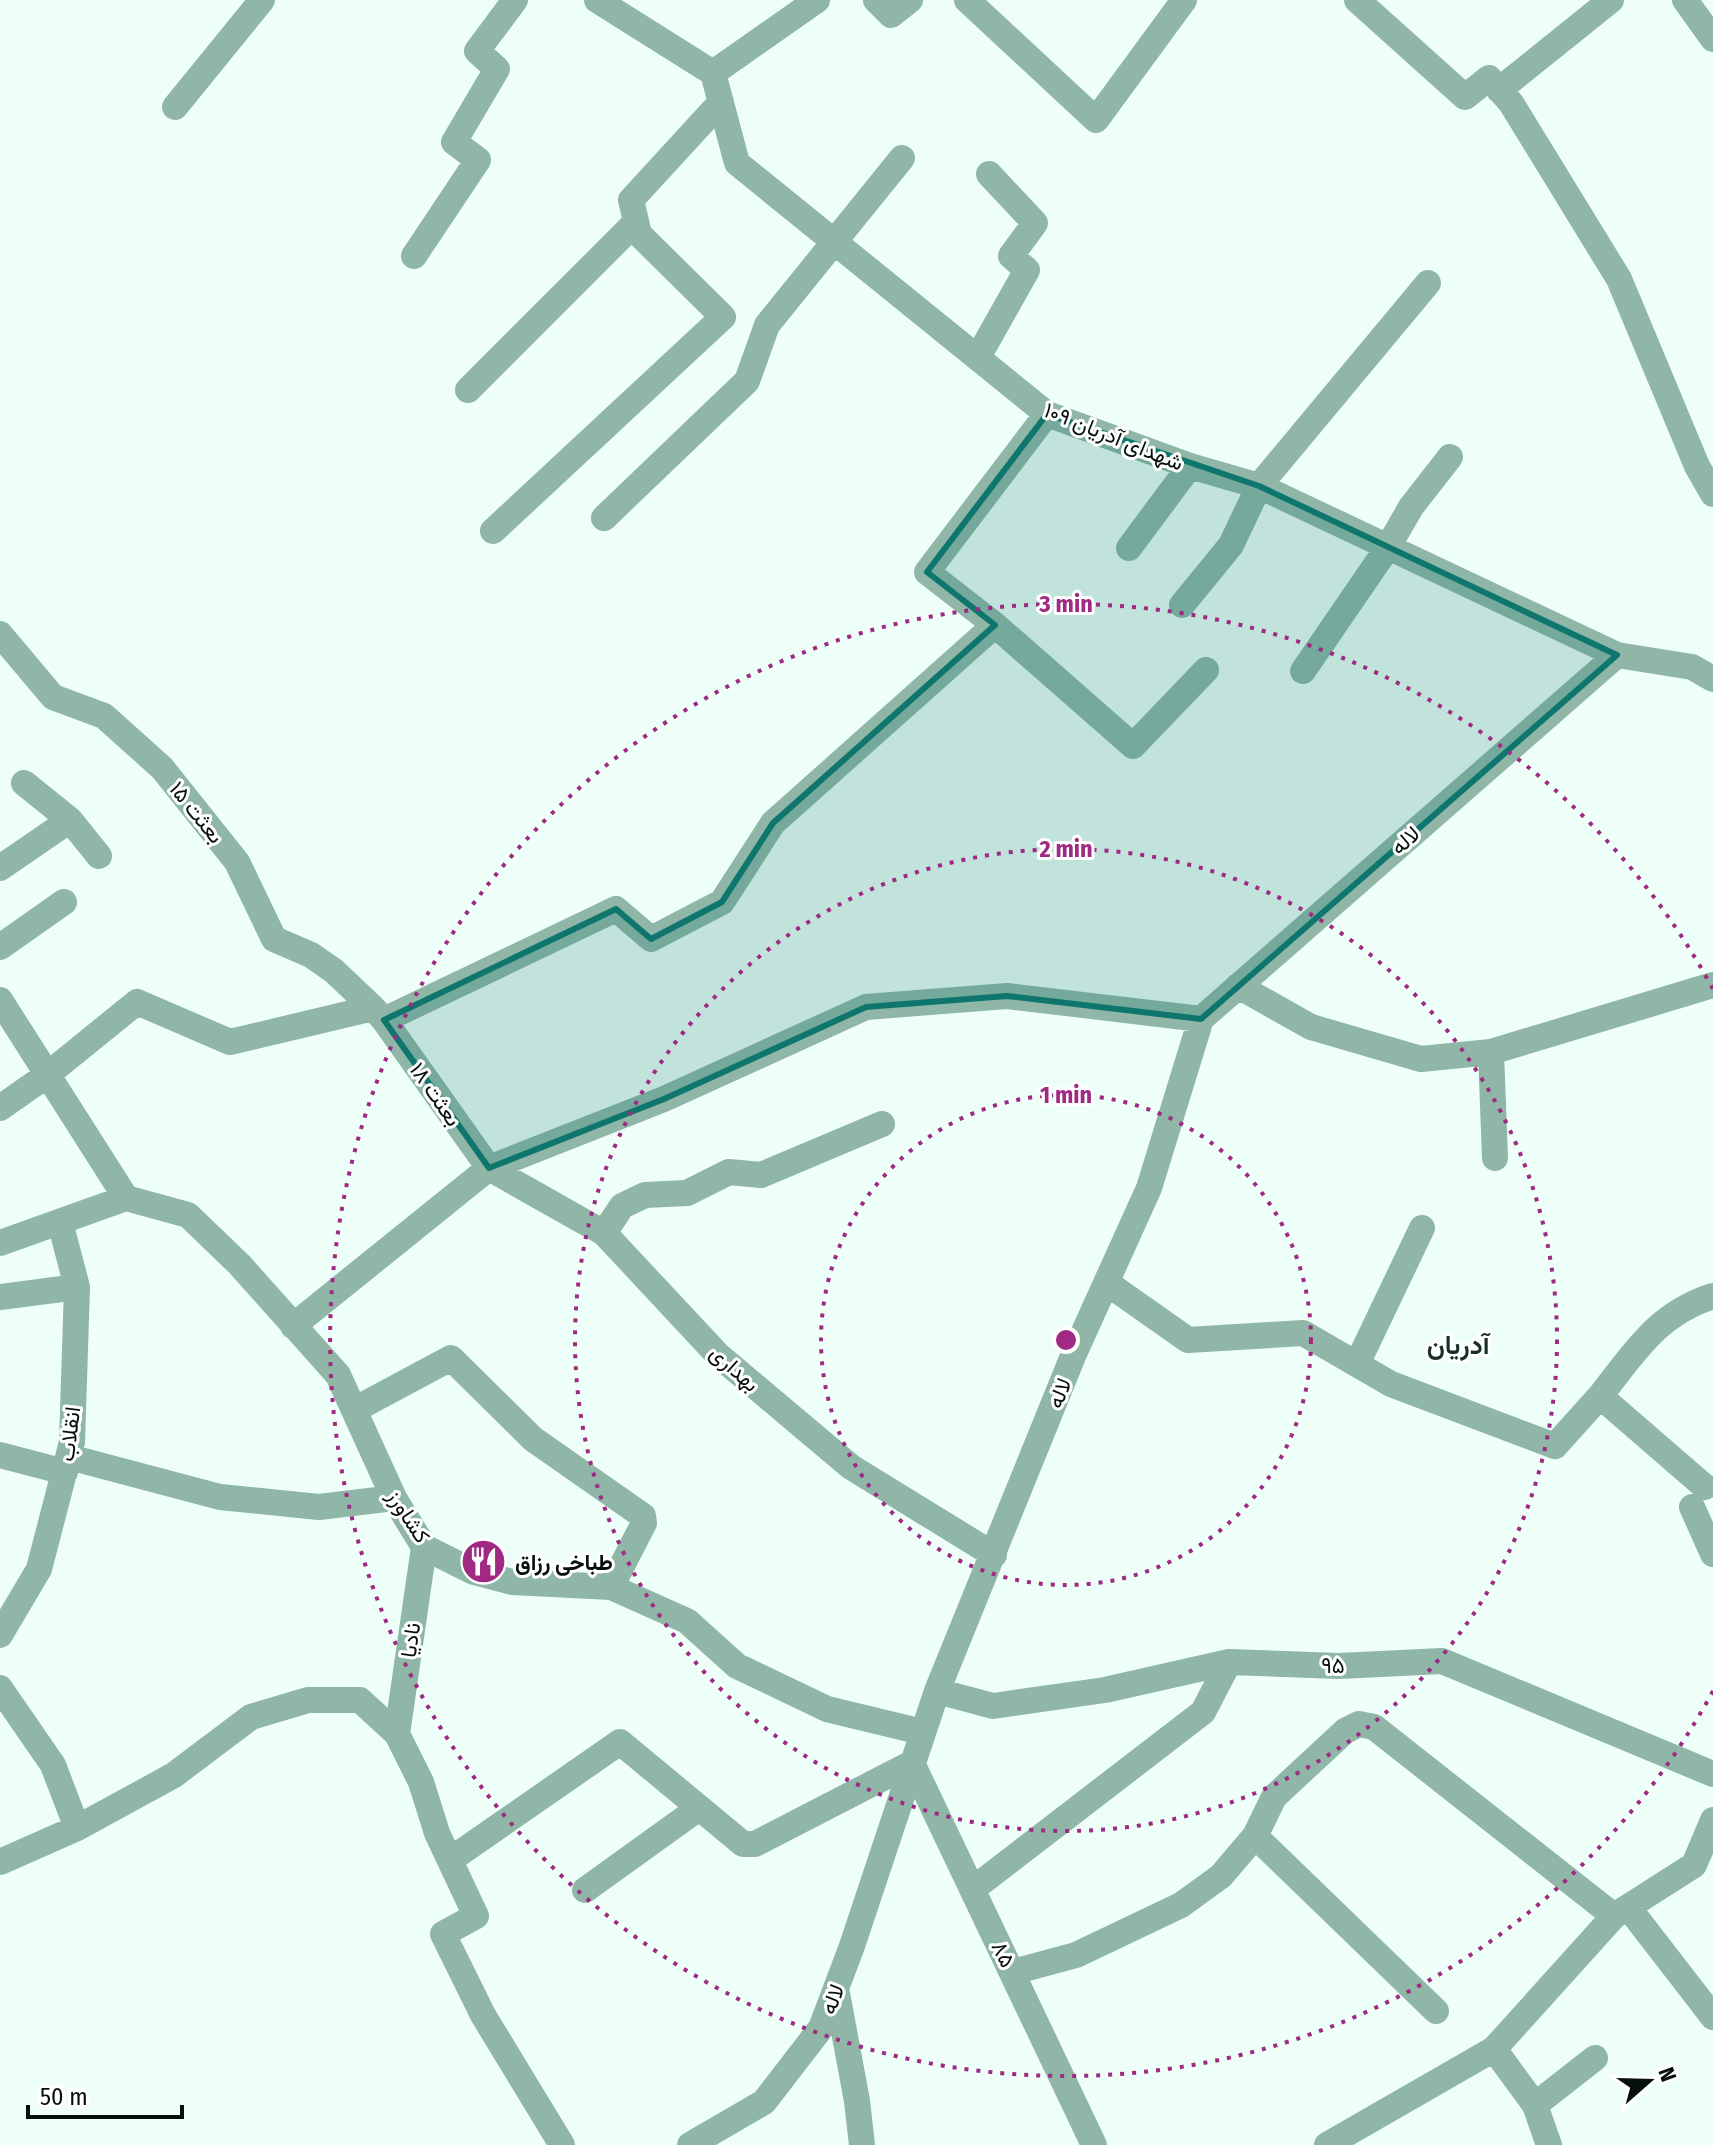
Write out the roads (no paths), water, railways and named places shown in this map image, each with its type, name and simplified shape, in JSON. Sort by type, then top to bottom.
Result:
[{"type":"street","points":[[175,107],[262,0]]},
{"type":"street","points":[[414,256],[478,160],[454,142],[497,69],[477,51],[515,0]]},
{"type":"street","points":[[597,0],[713,73],[817,0]]},
{"type":"street","points":[[876,0],[891,15],[910,0]]},
{"type":"street","points":[[984,6],[1096,120],[1184,0]]},
{"type":"street","points":[[1357,0],[1465,97],[1489,78],[1511,103],[1619,279],[1697,466],[1713,494]]},
{"type":"street","points":[[1499,90],[1611,0]]},
{"type":"street","points":[[1685,0],[1713,39]]},
{"type":"street","name":"شهدای آدریان ۱۰۹","points":[[713,73],[737,163],[1047,414],[1190,466],[1259,486],[1617,655],[1702,673]]},
{"type":"street","points":[[493,531],[723,317],[639,234],[631,200],[721,102]]},
{"type":"street","points":[[604,518],[747,381],[767,325],[902,158]]},
{"type":"street","points":[[978,357],[1027,270],[1011,256],[1035,223],[989,174]]},
{"type":"street","points":[[468,390],[636,222]]},
{"type":"street","points":[[1182,605],[1231,545],[1259,486],[1428,283]]},
{"type":"street","points":[[1047,414],[927,572],[995,625],[1133,746],[1206,670]]},
{"type":"street","points":[[1303,671],[1388,547],[1411,507],[1450,457]]},
{"type":"street","points":[[1129,548],[1190,466]]},
{"type":"street","points":[[0,1108],[47,1075],[137,1002],[230,1042],[379,1014],[616,909],[651,939],[722,902],[773,823],[995,625]]},
{"type":"street","name":"بعثت ۱۵","points":[[0,634],[53,697],[104,716],[162,768],[237,862],[274,939],[311,955],[334,971],[379,1014]]},
{"type":"street","points":[[1702,673],[1713,650]]},
{"type":"street","name":"لاله","points":[[690,2145],[764,2102],[821,2028],[937,1691],[1073,1356],[1149,1188],[1201,1019],[1617,655]]},
{"type":"street","points":[[24,783],[70,820],[99,856]]},
{"type":"street","points":[[0,868],[70,820]]},
{"type":"street","points":[[0,947],[64,902]]},
{"type":"street","points":[[1238,986],[1311,1027],[1421,1059],[1491,1052],[1713,985]]},
{"type":"street","points":[[293,1326],[489,1168],[664,1099],[866,1007],[1007,996],[1201,1019]]},
{"type":"street","points":[[0,1000],[126,1198],[0,1243]]},
{"type":"street","name":"بعثت ۱۸","points":[[379,1014],[489,1168]]},
{"type":"street","points":[[1491,1052],[1495,1158]]},
{"type":"street","points":[[604,1233],[622,1206],[645,1195],[687,1193],[729,1172],[761,1175],[882,1124]]},
{"type":"street","name":"بهداری","points":[[489,1168],[604,1233],[718,1355],[851,1467],[994,1555]]},
{"type":"street","name":"کشاورز","points":[[126,1198],[188,1215],[239,1264],[338,1375],[394,1498],[424,1547],[474,1572],[512,1582],[611,1587],[687,1621],[737,1666],[827,1709],[922,1732]]},
{"type":"street","name":"انقلاب","points":[[0,1635],[39,1569],[72,1442],[77,1287],[60,1222]]},
{"type":"street","points":[[1357,1364],[1422,1228]]},
{"type":"street","points":[[1107,1283],[1188,1340],[1303,1333],[1391,1384],[1555,1446],[1651,1332],[1689,1304],[1713,1296]]},
{"type":"street","points":[[1,1291],[77,1287]]},
{"type":"street","points":[[354,1410],[451,1358],[533,1439],[643,1516],[644,1523],[611,1587]]},
{"type":"street","points":[[1600,1396],[1706,1496],[1713,1554]]},
{"type":"street","points":[[0,1455],[67,1464],[220,1497],[319,1507],[394,1498]]},
{"type":"street","name":"نادیا","points":[[397,1734],[424,1547]]},
{"type":"street","name":"۹۵","points":[[937,1691],[993,1706],[1105,1690],[1229,1662],[1339,1666],[1442,1661],[1713,1774]]},
{"type":"street","points":[[973,1889],[1203,1712],[1229,1662]]},
{"type":"street","points":[[0,1688],[53,1765],[77,1828]]},
{"type":"street","points":[[0,1862],[77,1828],[174,1775],[251,1717],[308,1700],[360,1700],[397,1734],[421,1782],[437,1833],[476,1916],[443,1934],[483,2015],[562,2145]]},
{"type":"street","points":[[1013,1972],[1076,1955],[1181,1905],[1221,1876],[1255,1836],[1274,1797],[1345,1731],[1359,1724],[1374,1727],[1621,1911],[1713,2017]]},
{"type":"street","points":[[450,1860],[620,1742],[743,1844],[755,1844],[912,1763]]},
{"type":"street","name":"۸۵","points":[[912,1763],[1094,2145]]},
{"type":"street","points":[[585,1890],[699,1808]]},
{"type":"street","points":[[1327,2145],[1494,2049],[1621,1911],[1694,1865],[1713,1820]]},
{"type":"street","points":[[1255,1836],[1436,2011]]},
{"type":"street","points":[[836,1988],[862,2145]]},
{"type":"street","points":[[1494,2049],[1535,2105],[1549,2145]]},
{"type":"street","points":[[1535,2105],[1595,2058]]},
{"type":"place","name":"طباخی رزاق","points":[[484,1562]]},
{"type":"district","name":"آدریان","points":[[1458,1345]]}]
